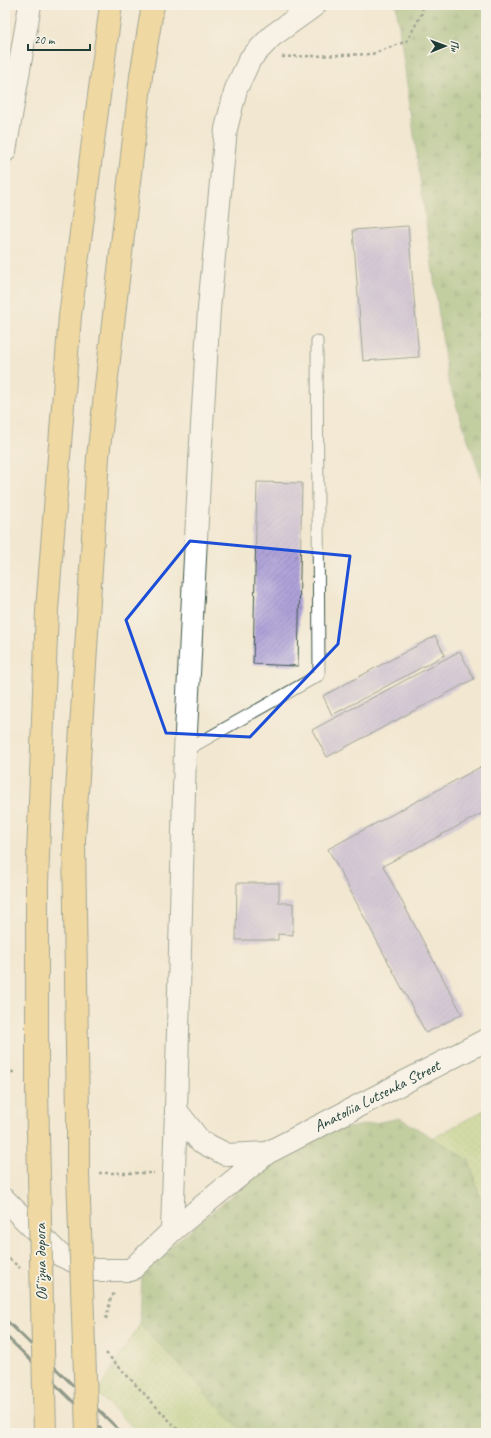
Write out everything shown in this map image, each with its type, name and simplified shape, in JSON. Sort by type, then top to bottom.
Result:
[{"type":"highway","name":"Обʼїзна дорога","points":[[45,1433],[37,1090],[37,884],[46,610],[70,316],[111,5]]},
{"type":"highway","points":[[87,1433],[78,1173],[74,840],[98,457],[141,76],[153,5]]},
{"type":"street","points":[[6,143],[30,5]]},
{"type":"street","points":[[172,1231],[185,751],[210,301],[226,128],[236,89],[250,59],[272,36],[315,5]]},
{"type":"street","name":"Anatoliia Lutsenka Street","points":[[131,1270],[172,1231],[267,1152],[486,1040]]},
{"type":"street","name":"Anatoliia Lutsenka Street","points":[[176,1110],[200,1141],[227,1155],[267,1152]]},
{"type":"street","points":[[5,1200],[60,1255],[93,1270],[131,1270]]},
{"type":"lane","points":[[185,751],[319,675],[317,341]]},
{"type":"path","points":[[250,59],[372,54],[407,41],[422,13],[423,5]]},
{"type":"path","points":[[78,1173],[174,1173]]},
{"type":"path","points":[[104,1324],[111,1298],[131,1270]]},
{"type":"path","points":[[101,1348],[181,1433]]},
{"type":"highlighted area","points":[[190,541],[350,556],[338,644],[250,737],[166,733],[126,620]]},
{"type":"green space","points":[[396,5],[486,5],[486,492],[448,381]]},
{"type":"green space","points":[[486,1109],[486,1219],[469,1160],[433,1138]]},
{"type":"green space","points":[[400,1118],[469,1160],[486,1219],[486,1433],[244,1433],[140,1324],[142,1270],[302,1137]]},
{"type":"green space","points":[[140,1324],[244,1433],[138,1433],[97,1393]]},
{"type":"building","points":[[408,226],[419,357],[363,361],[353,230]]},
{"type":"building","points":[[257,482],[302,483],[298,666],[253,664]]},
{"type":"building","points":[[435,636],[445,655],[332,715],[323,696]]},
{"type":"building","points":[[460,651],[474,679],[327,757],[312,730]]},
{"type":"building","points":[[486,764],[486,811],[383,866],[462,1014],[426,1033],[328,849]]},
{"type":"building","points":[[237,883],[279,883],[279,903],[293,903],[293,935],[278,934],[278,940],[236,940]]},
{"type":"railway","points":[[5,1319],[122,1433]]},
{"type":"railway","points":[[5,1335],[105,1433]]}]
